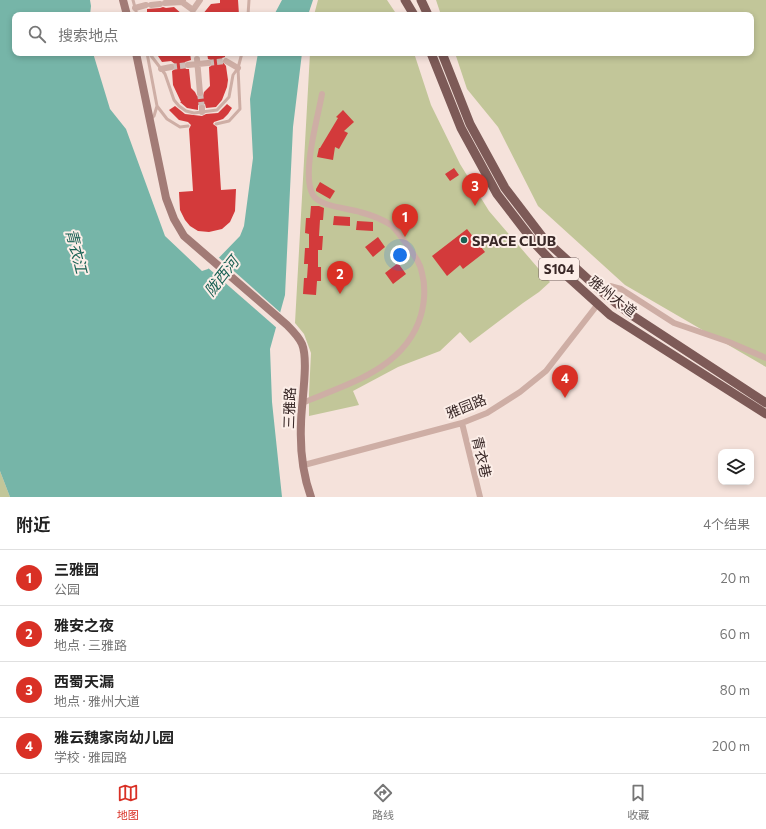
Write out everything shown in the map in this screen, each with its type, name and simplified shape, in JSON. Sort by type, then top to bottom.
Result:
[{"type":"main road","points":[[405,0],[412,12]]},
{"type":"main road","points":[[422,0],[427,12]]},
{"type":"main road","name":"雅州大道","points":[[432,56],[461,128],[497,194],[537,246],[558,268],[610,315],[766,414]]},
{"type":"main road","name":"雅州大道","points":[[443,56],[470,124],[505,188],[544,239],[602,292],[630,314],[766,403]]},
{"type":"street","points":[[122,0],[126,12]]},
{"type":"street","points":[[194,12],[200,0]]},
{"type":"street","points":[[135,8],[183,1],[192,12]]},
{"type":"street","name":"三雅路","points":[[137,56],[166,198],[174,219],[184,236],[296,333],[302,345],[305,357],[301,424],[304,465],[311,497]]},
{"type":"street","points":[[197,58],[208,63]]},
{"type":"street","points":[[188,65],[197,58]]},
{"type":"street","points":[[197,58],[200,93]]},
{"type":"street","points":[[226,61],[238,68]]},
{"type":"street","points":[[161,70],[171,67]]},
{"type":"street","points":[[302,403],[354,381],[388,363],[400,352],[412,337],[419,323],[424,305],[425,283],[419,264],[392,226],[361,212],[322,203],[313,196],[309,182],[311,150],[322,94]]},
{"type":"street","points":[[602,292],[610,286],[621,289],[674,323],[729,342],[766,358]]},
{"type":"street","name":"雅园路","points":[[304,465],[462,423],[487,413],[520,392],[546,371],[598,304]]},
{"type":"street","name":"青衣巷","points":[[462,423],[480,497]]},
{"type":"lane","points":[[133,0],[136,12]]},
{"type":"lane","points":[[248,12],[249,0]]},
{"type":"lane","points":[[149,56],[157,106],[154,116],[150,120]]},
{"type":"lane","points":[[150,56],[164,74],[174,100],[186,111],[194,113],[202,110],[217,110],[229,97],[233,75],[238,68]]},
{"type":"lane","points":[[216,124],[229,121],[240,109],[238,68],[241,56]]},
{"type":"lane","points":[[157,106],[167,119],[180,127],[188,126]]},
{"type":"green space","points":[[318,0],[387,0],[395,12],[315,12]]},
{"type":"green space","points":[[436,0],[766,0],[766,367],[625,285],[538,206],[498,127],[467,89],[456,56],[754,56],[754,12],[440,12]]},
{"type":"green space","points":[[310,56],[415,56],[431,105],[460,164],[489,211],[550,282],[539,292],[470,343],[460,332],[440,351],[398,367],[353,391],[359,405],[309,416],[311,353],[304,334],[295,323]]},
{"type":"green space","points":[[0,471],[10,497],[0,497]]},
{"type":"water","points":[[0,0],[90,0],[90,12],[12,12],[12,56],[94,56],[110,109],[126,129],[165,236],[202,271],[208,269],[240,236],[244,226],[253,158],[250,99],[257,56],[302,56],[293,127],[285,295],[270,349],[272,402],[282,497],[10,497],[0,471]]},
{"type":"water","points":[[282,0],[313,0],[309,12],[276,12]]},
{"type":"pier","points":[[217,256],[282,314],[278,329],[207,267]]},
{"type":"building","points":[[220,0],[238,0],[239,12],[204,12],[211,4],[220,3]]},
{"type":"building","points":[[174,7],[180,12],[147,12],[147,9]]},
{"type":"building","points":[[158,56],[190,56],[191,60],[185,62],[184,66],[186,69],[189,69],[191,88],[197,96],[200,97],[203,96],[204,92],[210,86],[209,67],[212,63],[211,60],[208,59],[208,56],[225,56],[222,58],[222,61],[226,66],[228,80],[222,100],[216,107],[206,108],[205,104],[202,104],[198,105],[198,110],[187,108],[180,102],[173,85],[172,71],[175,69],[175,64],[171,61],[162,62]]},
{"type":"building","points":[[227,104],[232,108],[228,114],[223,119],[214,122],[213,124],[217,127],[221,190],[236,189],[235,211],[230,222],[222,229],[209,232],[198,231],[190,226],[180,210],[179,192],[193,191],[189,129],[191,125],[188,122],[179,120],[169,110],[175,106],[185,114],[202,116],[206,114],[218,113]]},
{"type":"building","points":[[343,110],[354,122],[344,131],[348,133],[339,149],[335,147],[333,160],[317,157],[319,148],[338,118],[336,117]]},
{"type":"building","points":[[454,168],[459,175],[450,181],[445,174]]},
{"type":"building","points":[[320,182],[335,191],[330,199],[316,191]]},
{"type":"building","points":[[311,206],[319,206],[324,208],[323,220],[320,220],[319,236],[323,236],[322,250],[318,250],[318,267],[321,267],[321,281],[317,281],[316,295],[303,294],[304,278],[307,278],[308,264],[304,264],[305,248],[309,248],[309,234],[305,233],[306,218],[310,218]]},
{"type":"building","points":[[334,216],[350,217],[350,226],[333,225]]},
{"type":"building","points":[[357,221],[373,222],[373,231],[356,230]]},
{"type":"building","name":"SPACE CLUB","points":[[467,229],[485,252],[463,269],[460,265],[447,276],[432,256]]},
{"type":"building","points":[[378,237],[385,247],[373,257],[365,247]]},
{"type":"building","points":[[398,263],[406,274],[393,284],[385,273]]},
{"type":"tunnel","points":[[208,63],[226,61]]},
{"type":"tunnel","points":[[171,67],[188,65]]},
{"type":"tunnel","points":[[200,93],[202,108]]},
{"type":"place","name":"西蜀天漏","points":[[475,206]]},
{"type":"place","name":"三雅园","points":[[405,237]]},
{"type":"place","name":"SPACE CLUB","points":[[464,240]]},
{"type":"place","name":"雅安之夜","points":[[340,294]]},
{"type":"place","name":"雅云魏家岗幼儿园","points":[[565,398]]},
{"type":"water label","name":"青衣江","points":[[77,251]]},
{"type":"water label","name":"陇西河","points":[[221,276]]}]
